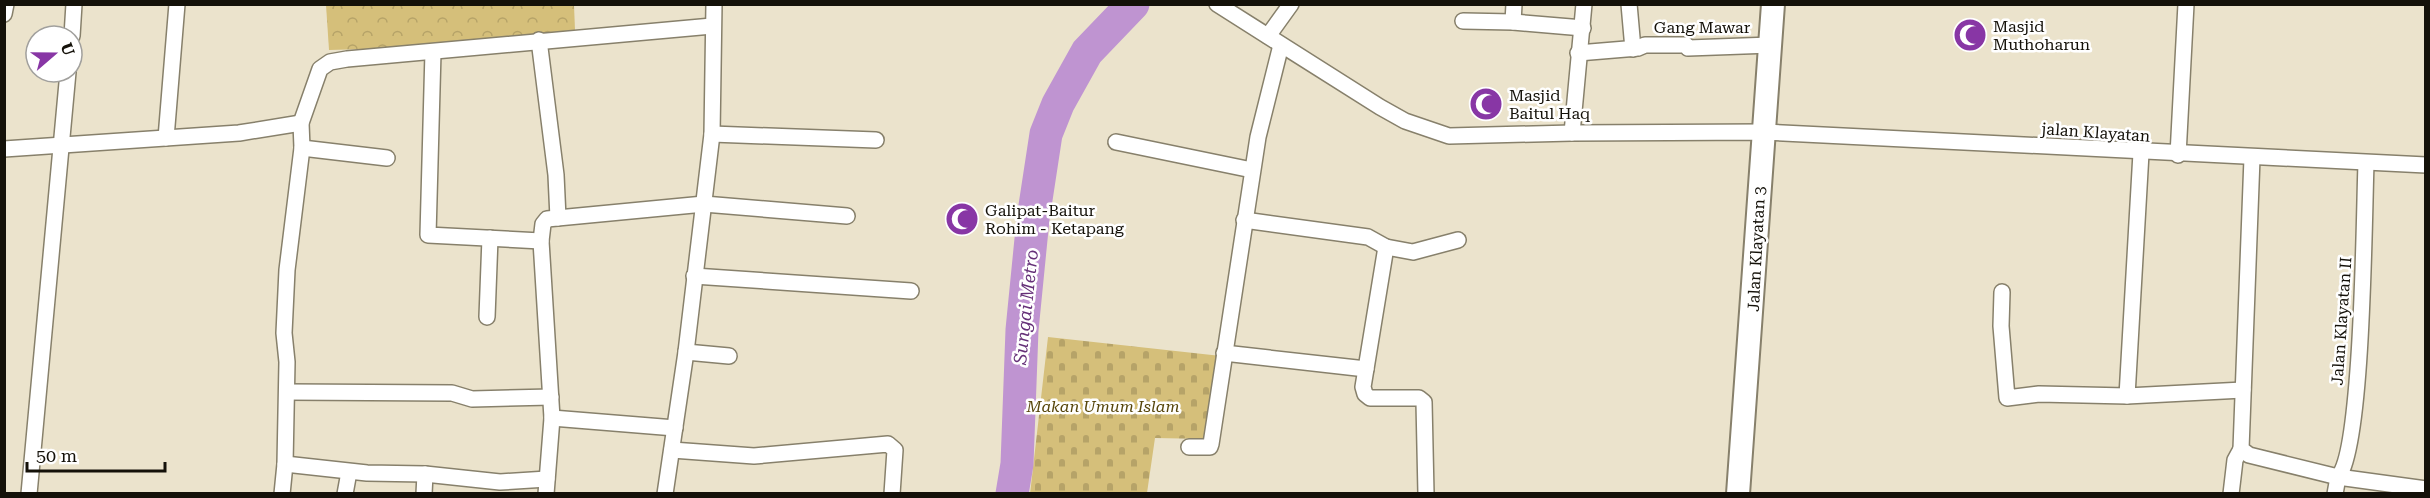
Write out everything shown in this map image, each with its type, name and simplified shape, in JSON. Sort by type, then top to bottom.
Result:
[{"type":"street","points":[[4,14],[6,4]]},
{"type":"street","points":[[73,24],[75,4]]},
{"type":"street","points":[[166,138],[177,4]]},
{"type":"street","points":[[665,494],[686,352],[712,134],[714,4]]},
{"type":"street","name":"jalan Klayatan","points":[[1217,4],[1380,107],[1434,132],[1466,137],[1572,133],[1764,132],[1895,137],[2178,155],[2426,165]]},
{"type":"street","points":[[1268,36],[1291,4]]},
{"type":"street","points":[[1513,22],[1514,4]]},
{"type":"street","points":[[1572,133],[1584,4]]},
{"type":"street","name":"Gang Mawar","points":[[1629,4],[1633,49]]},
{"type":"street","name":"Jalan Klayatan 3","points":[[1738,494],[1773,4]]},
{"type":"street","points":[[2178,155],[2186,4]]},
{"type":"street","points":[[1463,21],[1513,22],[1583,28]]},
{"type":"street","points":[[282,494],[287,392],[284,333],[287,270],[302,148],[301,123],[320,69],[330,62],[539,40],[712,26]]},
{"type":"street","points":[[539,40],[556,175],[558,218]]},
{"type":"street","points":[[1189,447],[1210,447],[1211,444],[1252,170],[1281,45]]},
{"type":"street","name":"Gang Mawar","points":[[1578,53],[1633,49],[1645,45],[1686,45],[1688,48],[1771,45]]},
{"type":"street","points":[[433,52],[435,74],[428,235],[541,241]]},
{"type":"street","points":[[29,494],[67,84]]},
{"type":"street","points":[[4,149],[239,133],[301,123]]},
{"type":"street","points":[[712,134],[876,140]]},
{"type":"street","points":[[1116,142],[1252,170]]},
{"type":"street","points":[[302,148],[387,158]]},
{"type":"street","points":[[2127,396],[2141,153]]},
{"type":"street","points":[[2231,494],[2235,460],[2241,449],[2252,158]]},
{"type":"street","name":"Jalan Klayatan II","points":[[2335,494],[2338,477],[2344,468],[2352,412],[2364,289],[2366,164]]},
{"type":"street","points":[[285,464],[349,472],[425,474],[547,486],[552,418],[541,241],[543,224],[547,219],[704,204],[847,216]]},
{"type":"street","points":[[1244,220],[1368,237],[1386,247],[1413,252],[1458,240]]},
{"type":"street","points":[[487,317],[490,238]]},
{"type":"street","points":[[1386,247],[1363,387],[1369,398],[1419,398],[1424,402],[1426,494]]},
{"type":"street","points":[[694,276],[911,291]]},
{"type":"street","points":[[2002,292],[2001,326],[2007,398],[2039,394],[2127,396],[2243,390]]},
{"type":"street","points":[[686,352],[729,356]]},
{"type":"street","points":[[1224,353],[1366,369]]},
{"type":"street","points":[[287,392],[452,393],[472,399],[551,398]]},
{"type":"street","points":[[552,418],[675,428]]},
{"type":"street","points":[[672,450],[754,456],[888,444],[895,450],[892,494]]},
{"type":"street","points":[[2241,449],[2249,455],[2338,477],[2426,489]]},
{"type":"street","points":[[345,494],[349,472]]},
{"type":"street","points":[[424,494],[425,474]]},
{"type":"green space","points":[[326,5],[574,5],[575,30],[404,48],[329,50]]},
{"type":"green space","name":"Makan Umum Islam","points":[[1048,337],[1221,356],[1206,439],[1155,438],[1147,493],[1030,494]]},
{"type":"waterway","name":"Sungai Metro","points":[[1012,494],[1017,464],[1022,330],[1033,219],[1046,134],[1058,104],[1087,52],[1133,4]]},
{"type":"place","name":"Masjid Muthoharun","points":[[1970,35]]},
{"type":"place","name":"Masjid Baitul Haq","points":[[1486,104]]},
{"type":"place","name":"Galipat-Baitur Rohim - Ketapang","points":[[962,219]]}]
